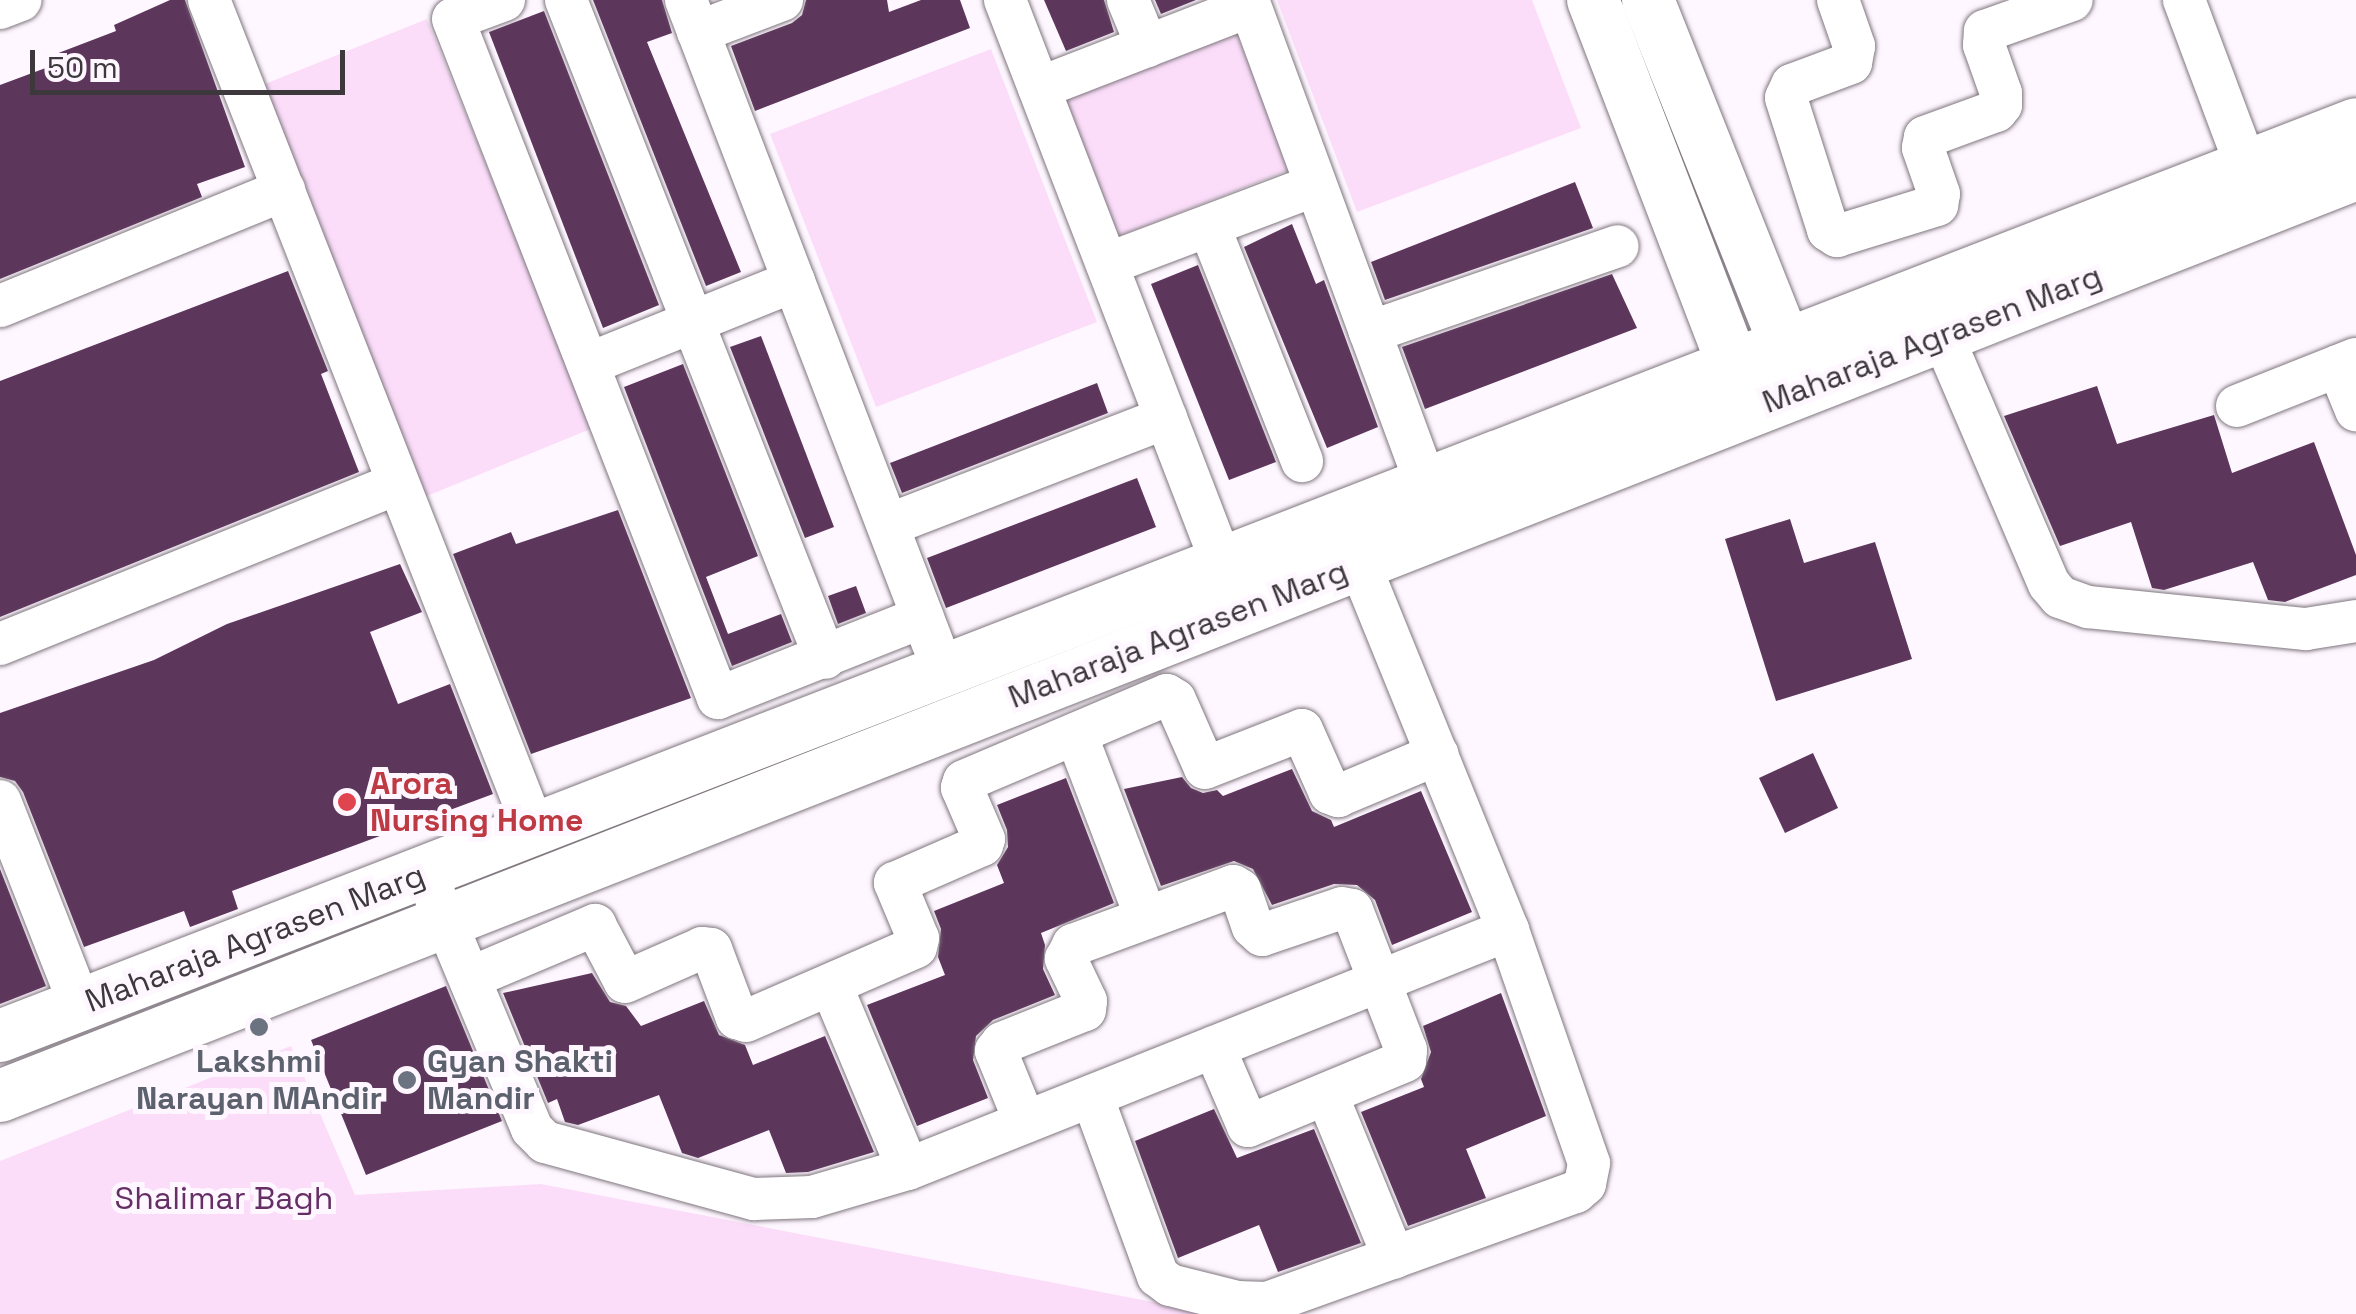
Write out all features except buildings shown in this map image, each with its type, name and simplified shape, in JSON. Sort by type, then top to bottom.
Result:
[{"type":"street","points":[[0,8],[21,0]]},
{"type":"street","points":[[209,0],[534,829]]},
{"type":"street","points":[[504,0],[453,19],[718,698],[923,617]]},
{"type":"street","points":[[566,0],[825,658]]},
{"type":"street","points":[[782,0],[692,16],[944,671]]},
{"type":"street","points":[[1006,0],[1231,586]]},
{"type":"street","points":[[1128,0],[1147,46]]},
{"type":"street","points":[[1593,0],[1741,386]]},
{"type":"street","points":[[1648,0],[1793,366]]},
{"type":"street","points":[[1838,0],[1854,46],[1851,63],[1792,84],[1786,98],[1828,230],[1837,236],[1937,205],[1939,194],[1923,148],[1925,137],[1996,111],[2000,104],[2001,93],[1984,46],[1985,32],[2072,0]]},
{"type":"street","points":[[2184,0],[2246,166]]},
{"type":"street","points":[[1039,88],[1249,3],[1426,484]]},
{"type":"street","name":"Maharaja Agrasen Marg","points":[[1932,314],[2246,166],[2356,124]]},
{"type":"street","name":"Maharaja Agrasen Marg","points":[[0,1096],[446,921],[1231,586],[1741,386],[1932,314],[2356,174]]},
{"type":"street","points":[[1107,264],[1316,185]]},
{"type":"street","points":[[0,306],[284,190]]},
{"type":"street","points":[[1209,226],[1302,461]]},
{"type":"street","points":[[1370,332],[1618,246]]},
{"type":"street","points":[[588,364],[794,281]]},
{"type":"street","points":[[1932,314],[2049,584],[2060,596],[2088,607],[2306,629],[2356,621]]},
{"type":"street","points":[[2237,406],[2347,362],[2356,410]]},
{"type":"street","name":"Maharaja Agrasen Marg","points":[[1350,540],[1426,484],[1741,386]]},
{"type":"street","points":[[888,526],[1166,418]]},
{"type":"street","points":[[0,644],[398,483]]},
{"type":"street","points":[[1092,1096],[1162,1282],[1237,1302],[1267,1304],[1576,1192],[1589,1172],[1508,930],[1350,540]]},
{"type":"street","name":"Maharaja Agrasen Marg","points":[[0,1036],[944,671],[1231,586]]},
{"type":"street","points":[[472,977],[595,926],[625,982],[702,948],[711,950],[743,1022],[916,947],[918,938],[895,883],[982,845],[984,839],[962,783],[1170,696],[1205,768],[1302,730],[1334,796],[1438,754]]},
{"type":"street","points":[[1076,734],[1146,917]]},
{"type":"street","points":[[0,801],[80,1005]]},
{"type":"street","points":[[424,872],[472,977],[532,1129],[559,1150],[754,1199],[786,1201],[908,1169],[1508,930]]},
{"type":"street","points":[[1025,1122],[996,1055],[998,1047],[1082,1014],[1086,1001],[1066,959],[1068,950],[1234,886],[1240,890],[1253,926],[1262,935],[1348,908],[1354,913],[1406,1050],[1405,1061],[1253,1126],[1245,1125],[1214,1047]]},
{"type":"street","points":[[831,985],[908,1169]]},
{"type":"street","points":[[1326,1094],[1394,1258]]},
{"type":"green space","points":[[1277,0],[1532,0],[1581,128],[1357,212]]},
{"type":"green space","points":[[427,19],[593,428],[422,498],[255,88]]},
{"type":"green space","points":[[1236,32],[1291,169],[1116,237],[1062,101]]},
{"type":"green space","points":[[991,49],[1097,322],[876,407],[770,134]]},
{"type":"green space","name":"Shalimar Bagh","points":[[291,1046],[355,1195],[541,1184],[1215,1314],[0,1314],[0,1161]]},
{"type":"place","name":"Arora Nursing Home","points":[[347,802]]},
{"type":"place","name":"Lakshmi Narayan MAndir","points":[[259,1027]]},
{"type":"place","name":"Gyan Shakti Mandir","points":[[407,1080]]}]
